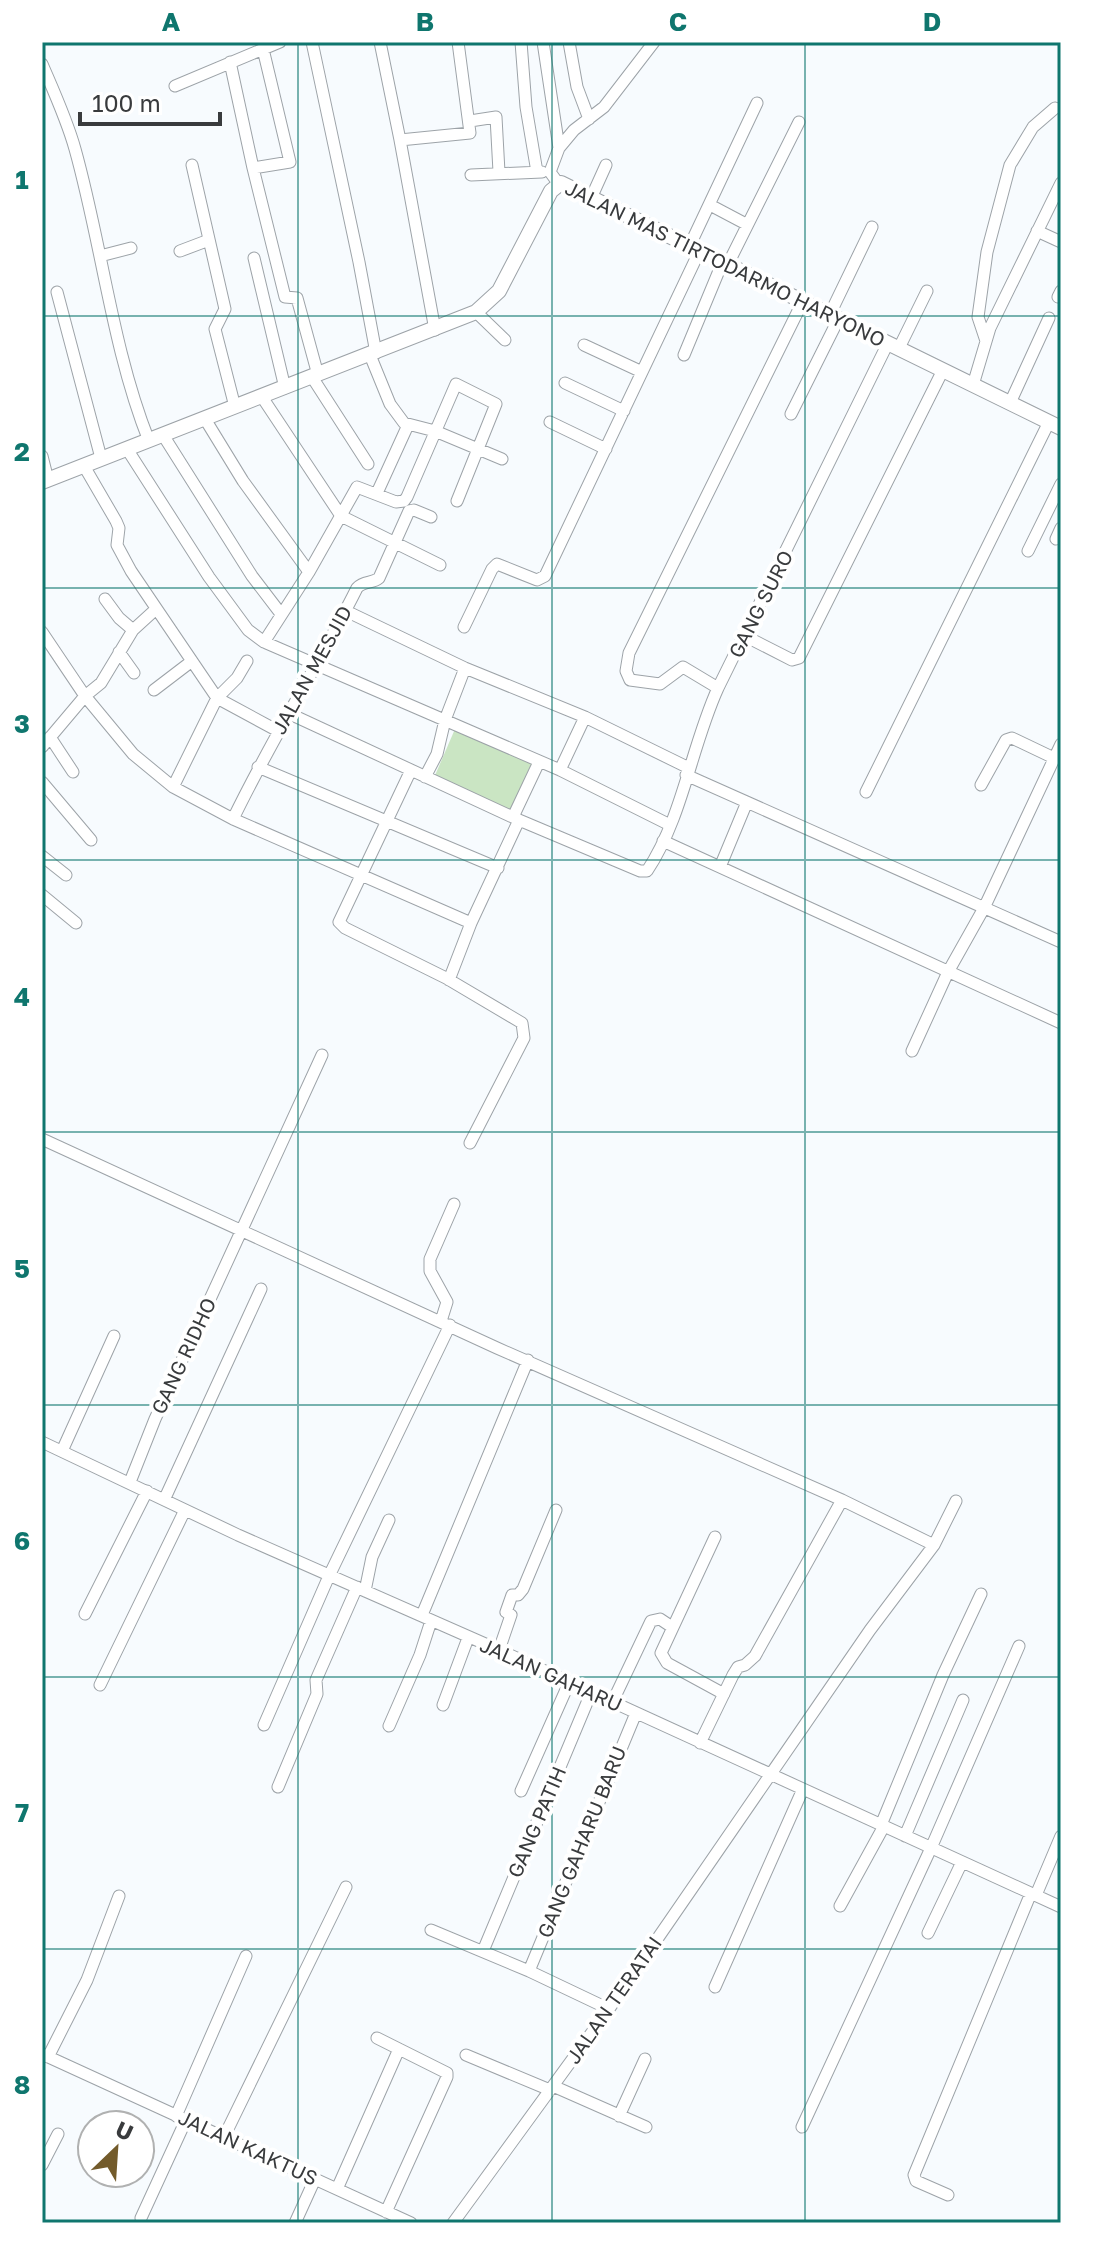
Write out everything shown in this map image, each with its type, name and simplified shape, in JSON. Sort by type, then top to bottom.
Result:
[{"type":"street","points":[[175,86],[280,42]]},
{"type":"street","points":[[312,42],[359,262],[373,354],[390,404],[408,425],[435,431],[502,459]]},
{"type":"street","points":[[380,42],[435,330]]},
{"type":"street","points":[[400,140],[470,133],[458,42]]},
{"type":"street","points":[[521,42],[526,107],[537,172]]},
{"type":"street","points":[[471,175],[537,172],[554,178],[559,148],[543,42]]},
{"type":"street","points":[[569,42],[577,87],[589,119]]},
{"type":"street","points":[[559,148],[574,130],[604,107],[654,42]]},
{"type":"street","points":[[253,168],[290,162],[263,49]]},
{"type":"street","points":[[230,62],[285,297],[297,298],[315,376],[368,464]]},
{"type":"street","points":[[42,64],[76,152],[107,297],[140,417],[281,614]]},
{"type":"street","points":[[464,627],[497,564],[537,580],[543,579],[642,372],[710,205],[757,103]]},
{"type":"street","points":[[986,341],[978,317],[987,252],[1010,165],[1033,127],[1055,108]]},
{"type":"street","points":[[470,121],[496,117],[499,172]]},
{"type":"street","points":[[684,355],[726,262],[799,122]]},
{"type":"street","points":[[192,165],[225,309],[215,329],[235,407]]},
{"type":"street","points":[[592,196],[606,165]]},
{"type":"street","name":"JALAN MAS TIRTODARMO HARYONO","points":[[45,481],[476,312],[499,291],[551,191],[554,178],[1055,425]]},
{"type":"street","points":[[973,385],[990,328],[1061,183]]},
{"type":"street","points":[[710,205],[746,224]]},
{"type":"street","points":[[791,414],[872,227]]},
{"type":"street","points":[[1037,231],[1061,242]]},
{"type":"street","points":[[180,251],[209,240]]},
{"type":"street","points":[[100,256],[131,248]]},
{"type":"street","points":[[254,258],[285,388]]},
{"type":"street","name":"GANG SURO","points":[[516,819],[640,871],[647,871],[670,825],[703,722],[718,688],[894,345],[927,291]]},
{"type":"street","points":[[57,292],[101,458]]},
{"type":"street","points":[[718,688],[683,667],[660,684],[630,680],[626,671],[629,653],[803,301]]},
{"type":"street","points":[[476,312],[505,340]]},
{"type":"street","points":[[1010,403],[1049,318]]},
{"type":"street","points":[[584,345],[642,372]]},
{"type":"street","points":[[745,636],[792,660],[799,658],[943,370]]},
{"type":"street","points":[[565,383],[624,411]]},
{"type":"street","points":[[264,642],[309,572],[357,487],[396,502],[404,501],[454,386],[458,385],[496,404],[457,501]]},
{"type":"street","points":[[262,397],[341,516],[440,565]]},
{"type":"street","points":[[205,419],[243,481],[309,572]]},
{"type":"street","points":[[550,422],[606,449]]},
{"type":"street","points":[[377,493],[408,425]]},
{"type":"street","points":[[866,792],[1055,425]]},
{"type":"street","points":[[127,449],[209,577],[248,630],[264,642],[560,770],[670,825]]},
{"type":"street","points":[[42,456],[45,481]]},
{"type":"street","points":[[84,466],[119,528],[117,545],[217,698],[278,731]]},
{"type":"street","points":[[1028,551],[1061,484]]},
{"type":"street","name":"JALAN MESJID","points":[[233,819],[258,767],[360,584],[379,578],[409,511],[431,517]]},
{"type":"street","points":[[105,599],[133,630]]},
{"type":"street","points":[[42,747],[85,696],[101,683],[133,630],[156,609]]},
{"type":"street","points":[[346,611],[465,668],[585,717],[747,802],[1061,942]]},
{"type":"street","points":[[42,632],[85,696],[133,754],[173,787],[233,819],[471,923]]},
{"type":"street","points":[[119,652],[134,673]]},
{"type":"street","points":[[154,690],[192,661]]},
{"type":"street","points":[[173,787],[217,698],[237,678],[247,661]]},
{"type":"street","points":[[425,777],[437,754],[445,720],[465,668]]},
{"type":"street","points":[[288,713],[516,819]]},
{"type":"street","points":[[560,770],[585,717]]},
{"type":"street","points":[[50,737],[73,772]]},
{"type":"street","points":[[981,785],[1006,740],[1012,738],[1054,758]]},
{"type":"street","points":[[912,1051],[1061,744]]},
{"type":"street","points":[[449,980],[471,923],[498,868],[539,762]]},
{"type":"street","points":[[258,767],[498,868]]},
{"type":"street","points":[[411,770],[339,922],[522,1023],[525,1031],[515,1058],[470,1143]]},
{"type":"street","points":[[42,782],[91,840]]},
{"type":"street","points":[[720,867],[747,802]]},
{"type":"street","points":[[663,841],[1061,1023]]},
{"type":"street","points":[[42,856],[66,875]]},
{"type":"street","points":[[42,895],[76,923]]},
{"type":"street","name":"GANG RIDHO","points":[[130,1482],[155,1419],[322,1055]]},
{"type":"street","points":[[42,1139],[842,1500],[934,1545]]},
{"type":"street","points":[[264,1725],[446,1323],[447,1302],[432,1276],[430,1259],[454,1204]]},
{"type":"street","points":[[165,1498],[261,1289]]},
{"type":"street","points":[[62,1451],[114,1336]]},
{"type":"street","points":[[389,1726],[416,1666],[426,1618],[528,1360]]},
{"type":"street","name":"JALAN GAHARU","points":[[42,1442],[329,1576],[499,1650],[1061,1907]]},
{"type":"street","points":[[85,1614],[147,1491]]},
{"type":"street","points":[[700,1743],[738,1667],[755,1656],[842,1500]]},
{"type":"street","name":"JALAN TERATAI","points":[[453,2223],[609,2009],[870,1630],[934,1545],[956,1501]]},
{"type":"street","points":[[100,1685],[185,1510]]},
{"type":"street","points":[[499,1650],[511,1615],[506,1612],[508,1602],[512,1595],[518,1595],[523,1589],[556,1510]]},
{"type":"street","points":[[278,1787],[317,1694],[316,1680],[361,1589],[389,1520]]},
{"type":"street","points":[[715,1537],[661,1653],[662,1659],[724,1694]]},
{"type":"street","points":[[840,1906],[882,1826],[943,1675],[981,1594]]},
{"type":"street","points":[[612,1703],[651,1621],[660,1619],[672,1627]]},
{"type":"street","points":[[443,1705],[468,1638]]},
{"type":"street","points":[[802,2127],[931,1848],[1019,1646]]},
{"type":"street","points":[[521,1791],[569,1683]]},
{"type":"street","name":"GANG PATIH","points":[[483,1951],[591,1693]]},
{"type":"street","points":[[905,1836],[963,1700]]},
{"type":"street","name":"GANG GAHARU BARU","points":[[529,1971],[636,1713]]},
{"type":"street","points":[[715,1987],[803,1789]]},
{"type":"street","points":[[948,2195],[916,2181],[914,2175],[1061,1836]]},
{"type":"street","points":[[928,1933],[962,1862]]},
{"type":"street","points":[[224,2137],[346,1887]]},
{"type":"street","points":[[45,2055],[87,1980],[119,1896]]},
{"type":"street","points":[[431,1930],[609,2009]]},
{"type":"street","points":[[141,2218],[246,1956]]},
{"type":"street","points":[[377,2038],[447,2073],[386,2212]]},
{"type":"street","points":[[337,2189],[399,2049]]},
{"type":"street","name":"JALAN KAKTUS","points":[[45,2055],[411,2223]]},
{"type":"street","points":[[466,2055],[646,2127]]},
{"type":"street","points":[[619,2116],[645,2059]]},
{"type":"street","points":[[42,2165],[58,2134]]},
{"type":"street","points":[[295,2223],[315,2179]]},
{"type":"green space","points":[[455,729],[534,764],[511,814],[433,780]]}]
